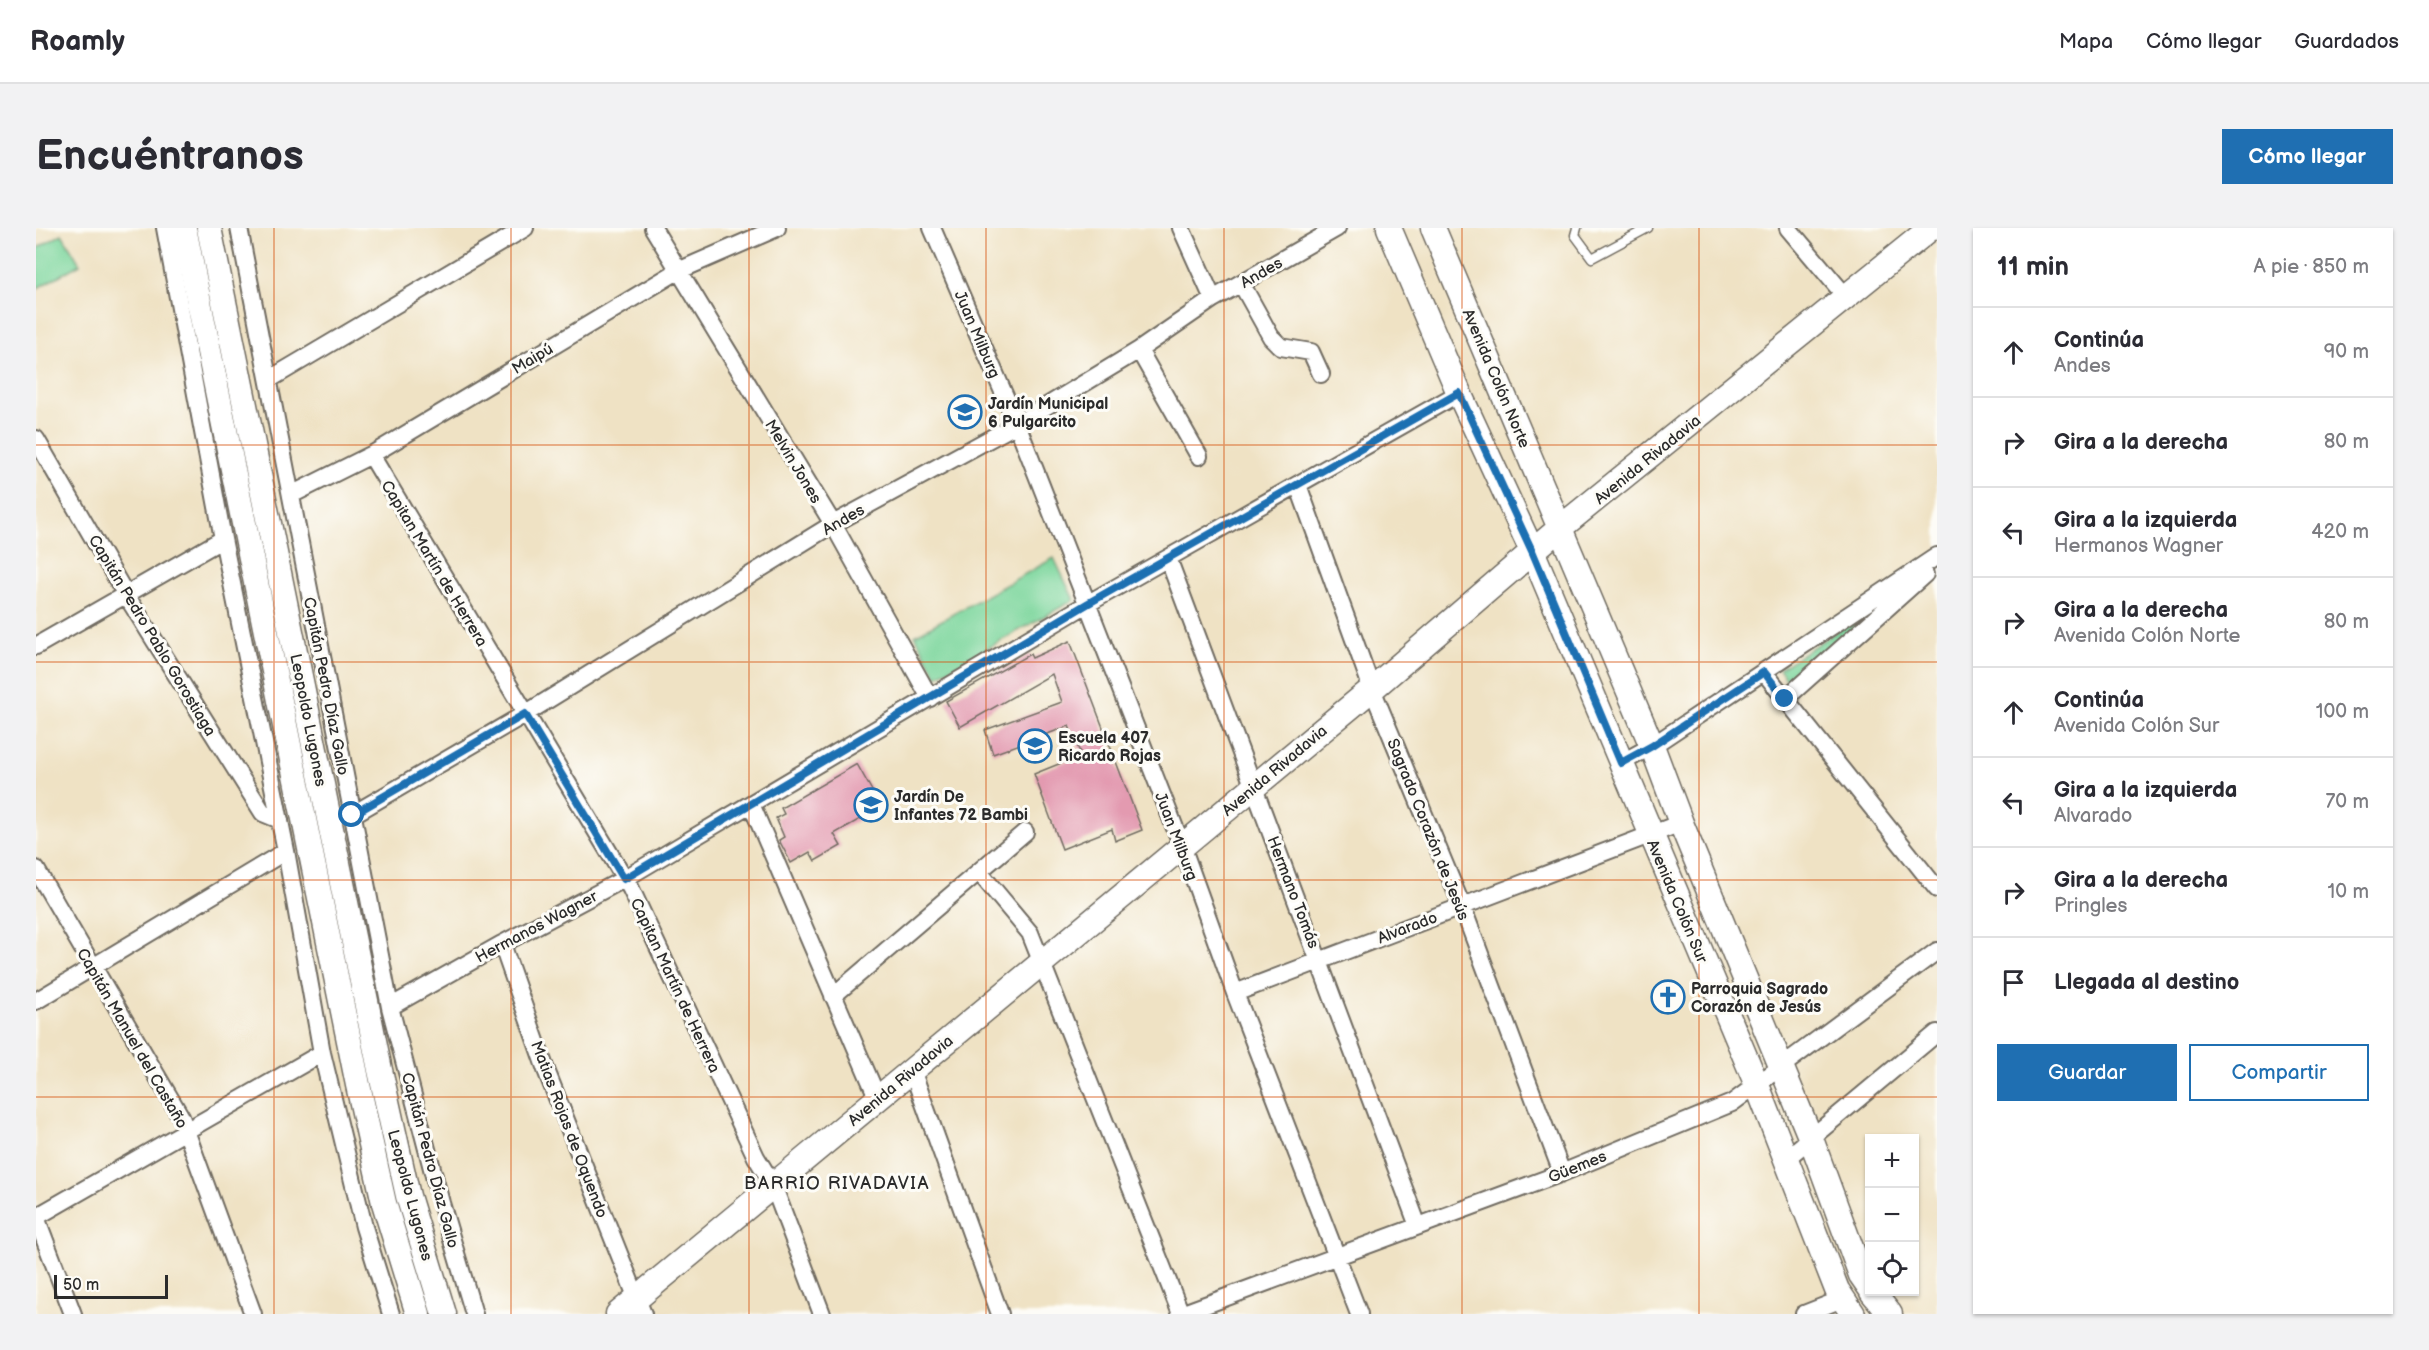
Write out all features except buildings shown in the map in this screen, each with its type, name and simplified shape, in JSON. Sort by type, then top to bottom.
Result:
[{"type":"main road","name":"Leopoldo Lugones","points":[[184,228],[358,1085],[384,1203],[418,1314]]},
{"type":"main road","name":"Leopoldo Lugones","points":[[210,228],[380,1070],[408,1196],[444,1314]]},
{"type":"main road","points":[[1389,228],[1459,393],[1533,553]]},
{"type":"main road","name":"Avenida Colón Norte","points":[[1433,228],[1560,528]]},
{"type":"main road","name":"Avenida Rivadavia","points":[[618,1314],[640,1306],[773,1185],[1372,689],[1560,528],[1931,228]]},
{"type":"main road","name":"Avenida Colón Sur","points":[[1560,528],[1652,746],[1681,823],[1811,1138],[1865,1280]]},
{"type":"main road","name":"Avenida Colón Sur","points":[[1533,553],[1848,1306]]},
{"type":"main road","name":"Avenida Colón Sur","points":[[1876,1296],[1890,1314]]},
{"type":"street","points":[[165,228],[223,539],[286,851],[322,1053],[364,1227],[391,1314]]},
{"type":"street","name":"Capitán Pedro Díaz Gallo","points":[[239,228],[390,1006],[441,1203],[474,1314]]},
{"type":"street","points":[[270,380],[525,228]]},
{"type":"street","name":"Melvin Jones","points":[[653,228],[833,524],[930,698]]},
{"type":"street","name":"Maipú","points":[[291,495],[371,455],[678,271],[777,228]]},
{"type":"street","name":"Juan Milburg","points":[[932,228],[1017,424],[1182,846],[1235,993],[1359,1314]]},
{"type":"street","points":[[1180,228],[1213,299]]},
{"type":"street","name":"Andes","points":[[352,815],[525,714],[833,524],[1017,424],[1139,350],[1213,299],[1337,228]]},
{"type":"street","points":[[1788,228],[1847,298]]},
{"type":"street","points":[[1240,284],[1271,337],[1281,347],[1311,352],[1321,374]]},
{"type":"street","points":[[1139,350],[1199,456]]},
{"type":"street","name":"Hermanos Wagner","points":[[390,1006],[624,879],[1087,604],[1459,393]]},
{"type":"street","name":"Capitán Pedro Pablo Gorostiaga","points":[[36,439],[126,595],[263,813],[280,820]]},
{"type":"street","name":"Capitan Martín de Herrera","points":[[371,455],[624,879],[756,1157],[773,1185],[822,1314]]},
{"type":"street","name":"Sagrado Corazón de Jesús","points":[[1298,484],[1372,689],[1462,906],[1562,1173]]},
{"type":"street","points":[[36,646],[223,539]]},
{"type":"street","points":[[1621,763],[1652,746],[1937,556]]},
{"type":"street","name":"Hermano Tomás","points":[[1168,558],[1418,1226]]},
{"type":"street","points":[[1785,699],[1937,563]]},
{"type":"street","points":[[1764,672],[1937,889]]},
{"type":"street","points":[[751,804],[878,1099]]},
{"type":"street","name":"Alvarado","points":[[1235,993],[1681,823]]},
{"type":"street","points":[[834,996],[1025,832]]},
{"type":"street","points":[[36,1001],[286,851]]},
{"type":"street","name":"Capitán Manuel del Castaño","points":[[36,869],[181,1117],[253,1314]]},
{"type":"street","points":[[979,872],[1030,933],[1040,964],[1181,1314]]},
{"type":"street","name":"Matias Rojas de Oquendo","points":[[502,944],[546,1070],[640,1306]]},
{"type":"street","name":"Güemes","points":[[1181,1314],[1562,1173],[1732,1103],[1937,951]]},
{"type":"street","points":[[1787,1158],[1937,1033]]},
{"type":"street","points":[[73,1314],[36,1217],[322,1053]]},
{"type":"street","points":[[912,1070],[1000,1314]]},
{"type":"street","points":[[1804,1314],[1848,1306]]},
{"type":"lane","points":[[1577,228],[1575,235],[1592,258],[1648,228]]},
{"type":"green space","points":[[62,234],[80,264],[36,289],[36,249]]},
{"type":"green space","points":[[1054,558],[1074,600],[937,676],[915,635]]},
{"type":"green space","points":[[1897,592],[1789,684],[1779,669]]},
{"type":"place","name":"Jardín Municipal 6 Pulgarcito","points":[[965,412]]},
{"type":"place","name":"Escuela 407 Ricardo Rojas","points":[[1035,746]]},
{"type":"place","name":"Jardín De Infantes 72 Bambi","points":[[871,805]]},
{"type":"place","name":"Parroquia Sagrado Corazón de Jesús","points":[[1668,997]]},
{"type":"district","name":"BARRIO RIVADAVIA","points":[[837,1183]]},
{"type":"route","points":[[352,815],[525,714],[624,879],[1087,604],[1459,393],[1533,553],[1621,763],[1652,746],[1764,672],[1785,699]]}]
